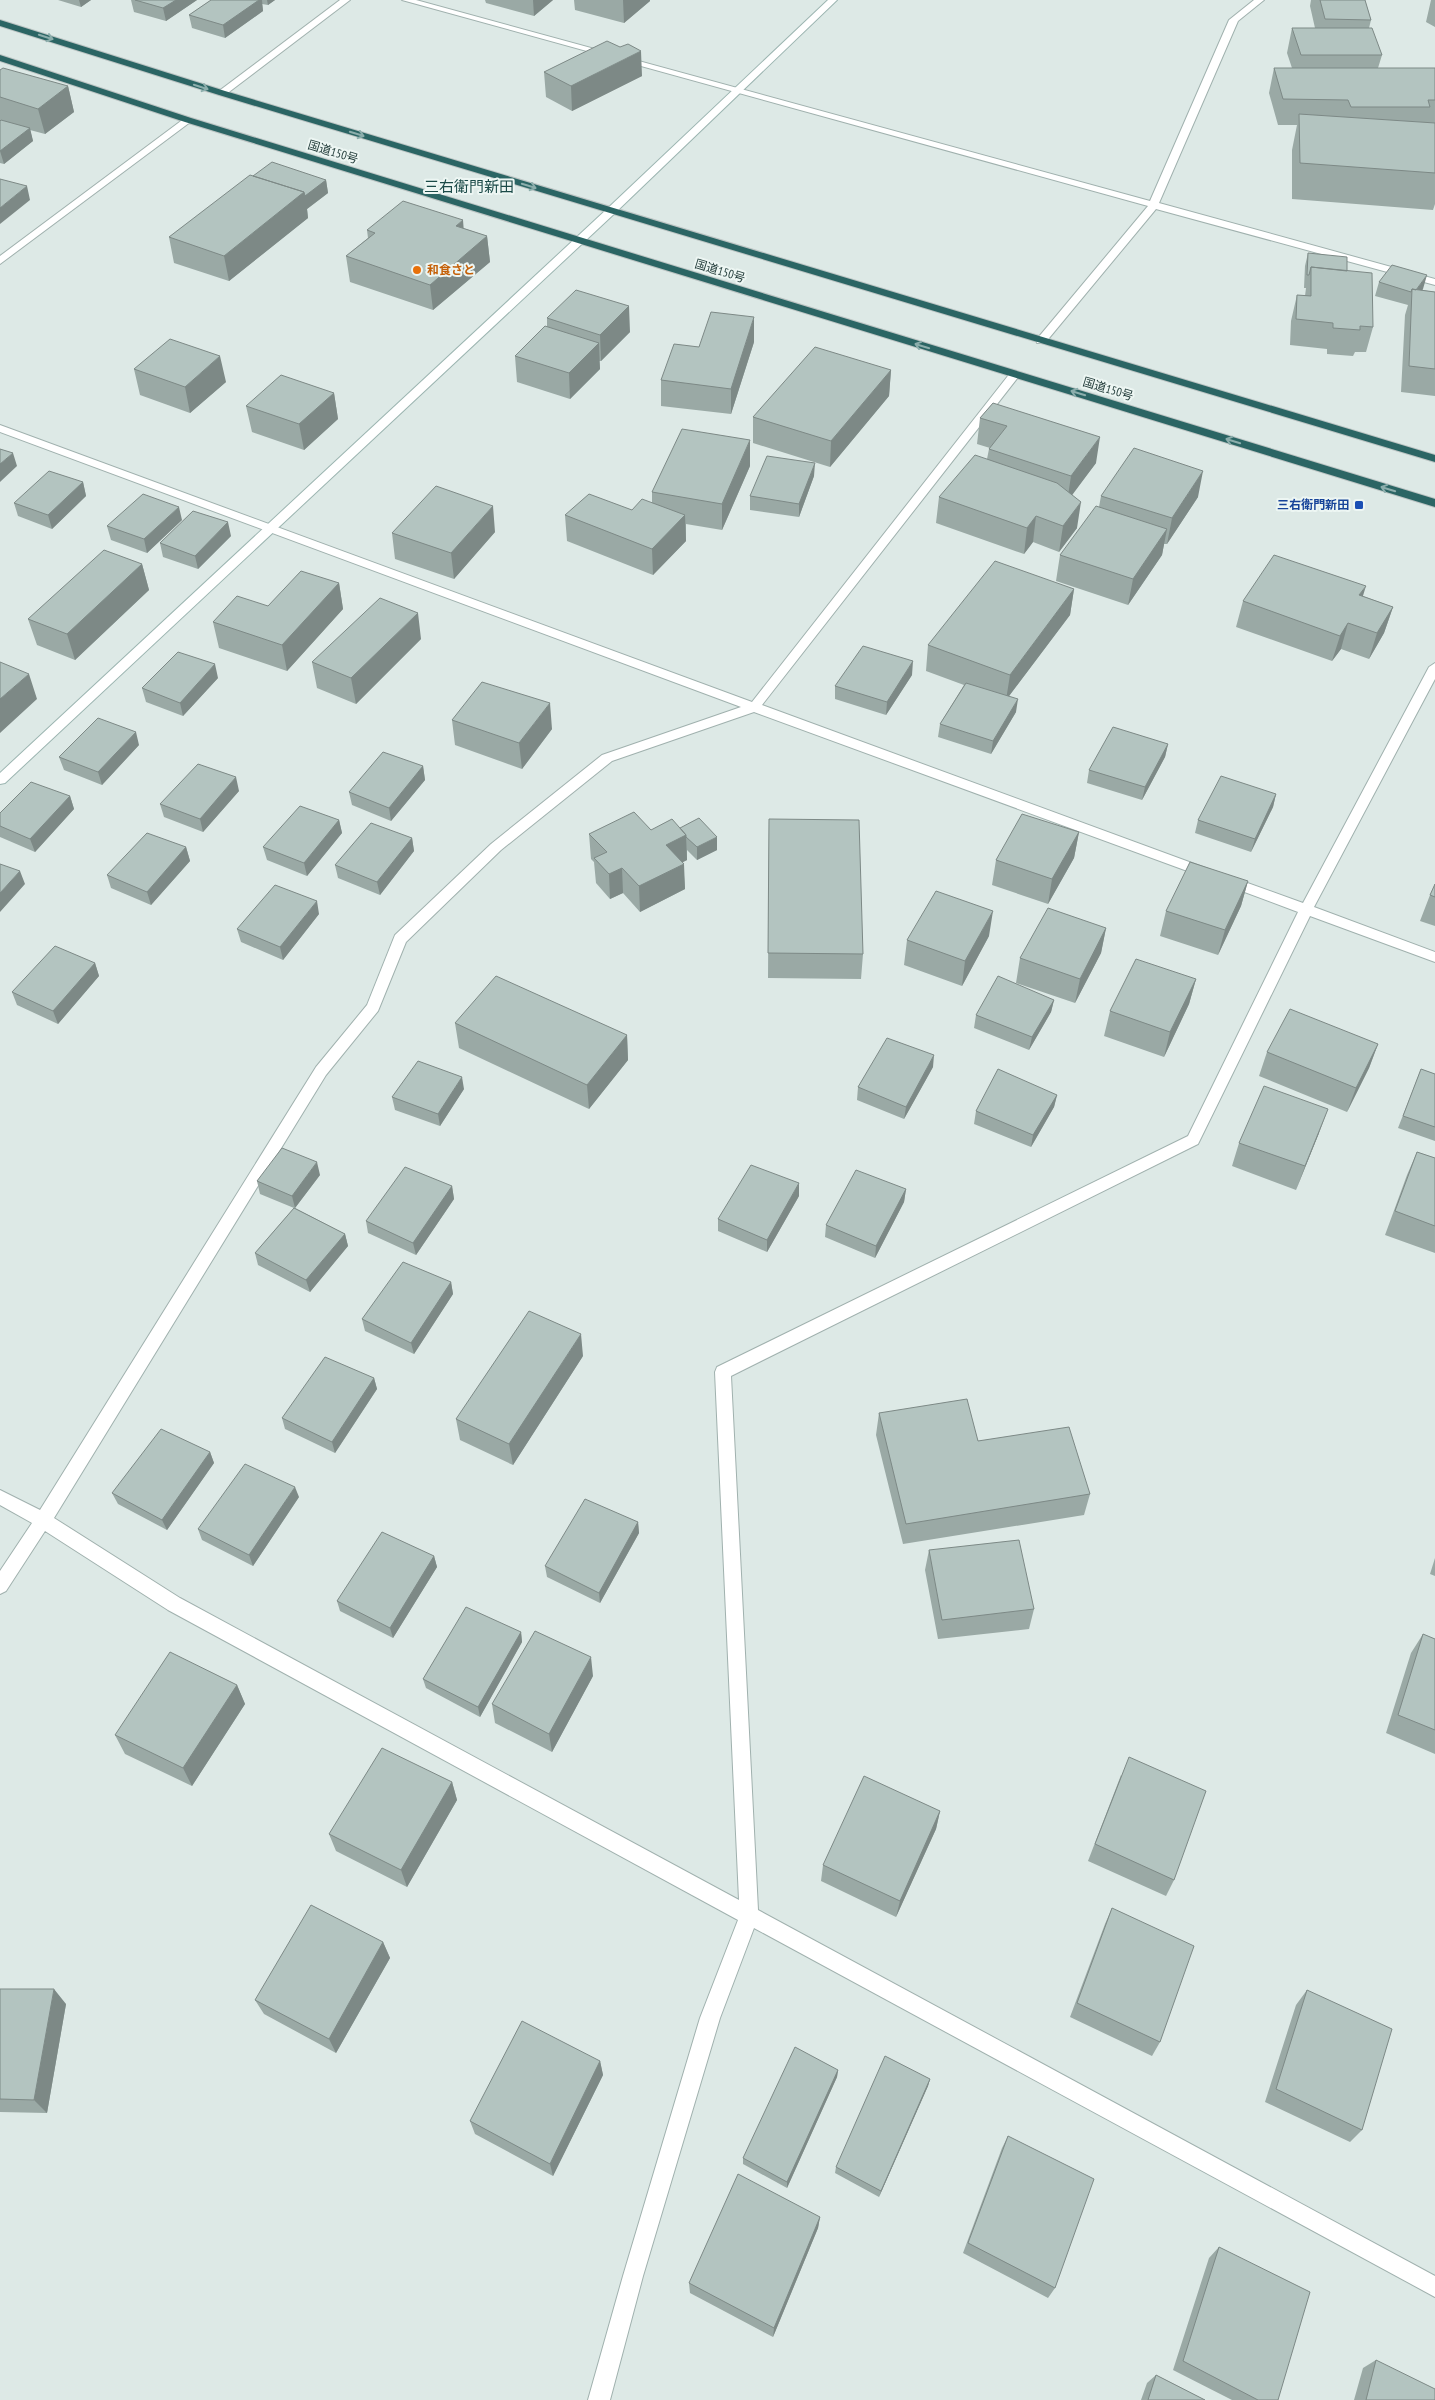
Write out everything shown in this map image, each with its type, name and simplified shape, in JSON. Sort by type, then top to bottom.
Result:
[{"type":"highway","name":"国道150号","points":[[0,22],[222,93],[1435,459]]},
{"type":"highway","name":"国道150号","points":[[0,58],[188,120],[1435,503]]},
{"type":"street","points":[[222,93],[346,0]]},
{"type":"street","points":[[406,0],[740,89],[1153,206],[1435,282]]},
{"type":"street","points":[[0,780],[611,211],[833,0]]},
{"type":"street","points":[[1042,341],[1153,206],[1234,20],[1260,0]]},
{"type":"street","points":[[0,261],[188,120]]},
{"type":"street","points":[[0,1586],[44,1520],[321,1071],[373,1007],[400,939],[496,846],[608,758],[754,707],[1015,374]]},
{"type":"street","points":[[0,428],[269,529],[1435,957]]},
{"type":"street","points":[[599,2400],[633,2276],[710,2018],[749,1916],[723,1372],[1192,1140],[1306,910],[1435,667]]},
{"type":"street","points":[[0,1497],[44,1520],[174,1604],[1435,2287]]},
{"type":"building","points":[[135,0],[176,0],[163,8]]},
{"type":"building","points":[[211,0],[259,0],[223,25],[189,15]]},
{"type":"building","points":[[1320,0],[1365,0],[1371,20],[1325,19]]},
{"type":"building","points":[[1292,28],[1372,28],[1382,55],[1301,55]]},
{"type":"building","points":[[607,41],[620,47],[628,44],[641,51],[571,86],[544,72]]},
{"type":"building","points":[[3,68],[68,86],[38,109],[0,97],[0,70]]},
{"type":"building","points":[[1274,68],[1435,68],[1435,100],[1428,100],[1430,107],[1351,107],[1348,100],[1283,99]]},
{"type":"building","points":[[1299,114],[1435,123],[1435,173],[1300,163]]},
{"type":"building","points":[[0,121],[30,128],[0,151]]},
{"type":"building","points":[[272,162],[326,180],[305,196],[304,192],[253,176]]},
{"type":"building","points":[[250,175],[304,192],[224,256],[169,237]]},
{"type":"building","points":[[0,179],[27,186],[0,208]]},
{"type":"building","points":[[403,201],[463,220],[456,226],[487,236],[430,285],[346,256],[375,233],[367,230]]},
{"type":"building","points":[[1308,253],[1347,257],[1347,271],[1311,267],[1309,275],[1307,275]]},
{"type":"building","points":[[1392,265],[1427,275],[1416,290],[1412,289],[1411,292],[1379,282]]},
{"type":"building","points":[[1311,267],[1372,273],[1373,327],[1360,326],[1360,330],[1333,328],[1333,323],[1296,319],[1297,295],[1311,296]]},
{"type":"building","points":[[1412,289],[1435,292],[1435,369],[1409,366]]},
{"type":"building","points":[[576,290],[629,306],[600,335],[547,318]]},
{"type":"building","points":[[711,312],[754,317],[731,389],[661,380],[674,344],[699,347]]},
{"type":"building","points":[[545,326],[599,343],[569,373],[515,356]]},
{"type":"building","points":[[170,339],[220,356],[185,387],[134,369]]},
{"type":"building","points":[[815,347],[891,370],[831,441],[753,417]]},
{"type":"building","points":[[281,375],[334,393],[299,424],[246,406]]},
{"type":"building","points":[[993,403],[1100,437],[1071,476],[989,449],[1007,426],[980,418]]},
{"type":"building","points":[[682,429],[750,440],[722,504],[652,492]]},
{"type":"building","points":[[1134,448],[1203,471],[1172,518],[1101,496]]},
{"type":"building","points":[[0,449],[13,453],[0,464]]},
{"type":"building","points":[[975,455],[1057,483],[1081,502],[1063,526],[1036,516],[1027,528],[939,497]]},
{"type":"building","points":[[767,456],[815,463],[799,504],[750,496]]},
{"type":"building","points":[[49,471],[83,482],[48,515],[14,503]]},
{"type":"building","points":[[436,486],[493,506],[451,553],[392,533]]},
{"type":"building","points":[[143,494],[179,507],[144,539],[107,526]]},
{"type":"building","points":[[589,494],[632,510],[642,499],[685,515],[652,549],[565,515]]},
{"type":"building","points":[[1096,506],[1167,529],[1133,579],[1060,555]]},
{"type":"building","points":[[193,511],[228,522],[195,556],[160,543]]},
{"type":"building","points":[[104,550],[142,564],[67,634],[28,619]]},
{"type":"building","points":[[1274,555],[1366,586],[1359,595],[1393,607],[1377,633],[1348,623],[1340,636],[1243,601]]},
{"type":"building","points":[[995,561],[1074,589],[1010,675],[928,645]]},
{"type":"building","points":[[301,571],[339,583],[282,645],[213,622],[237,596],[268,606]]},
{"type":"building","points":[[380,598],[418,613],[351,678],[312,662]]},
{"type":"building","points":[[863,646],[913,661],[887,702],[835,686]]},
{"type":"building","points":[[178,652],[215,664],[180,703],[142,688]]},
{"type":"building","points":[[0,662],[29,674],[0,699]]},
{"type":"building","points":[[482,682],[550,703],[519,743],[452,720]]},
{"type":"building","points":[[966,683],[1018,699],[993,741],[940,724]]},
{"type":"building","points":[[98,718],[136,732],[98,772],[59,757]]},
{"type":"building","points":[[1113,727],[1168,744],[1145,787],[1089,770]]},
{"type":"building","points":[[383,752],[423,766],[389,808],[349,792]]},
{"type":"building","points":[[198,764],[236,777],[200,819],[160,804]]},
{"type":"building","points":[[1221,776],[1276,794],[1255,839],[1198,820]]},
{"type":"building","points":[[31,782],[70,796],[30,839],[0,826],[0,813]]},
{"type":"building","points":[[300,806],[339,820],[304,863],[263,847]]},
{"type":"building","points":[[634,812],[651,830],[672,819],[686,835],[666,845],[684,864],[639,886],[622,868],[609,874],[594,858],[607,852],[589,834]]},
{"type":"building","points":[[1022,814],[1079,832],[1052,879],[996,860]]},
{"type":"building","points":[[699,818],[717,837],[697,847],[686,837],[680,828]]},
{"type":"building","points":[[769,819],[859,820],[863,954],[768,953]]},
{"type":"building","points":[[371,823],[412,838],[377,882],[335,865]]},
{"type":"building","points":[[147,833],[186,847],[147,892],[107,875]]},
{"type":"building","points":[[1190,862],[1248,881],[1225,930],[1166,911]]},
{"type":"building","points":[[0,864],[20,871],[0,893]]},
{"type":"building","points":[[1435,884],[1435,897],[1430,895]]},
{"type":"building","points":[[275,885],[317,901],[280,947],[237,929]]},
{"type":"building","points":[[936,891],[993,911],[965,961],[907,940]]},
{"type":"building","points":[[1048,908],[1106,928],[1080,979],[1020,958]]},
{"type":"building","points":[[55,946],[95,963],[53,1011],[12,992]]},
{"type":"building","points":[[1136,959],[1196,979],[1170,1032],[1110,1011]]},
{"type":"building","points":[[496,976],[627,1035],[587,1085],[455,1023]]},
{"type":"building","points":[[998,976],[1054,1000],[1032,1037],[976,1015]]},
{"type":"building","points":[[1290,1009],[1378,1044],[1356,1088],[1267,1052]]},
{"type":"building","points":[[887,1038],[934,1055],[906,1107],[858,1087]]},
{"type":"building","points":[[418,1061],[462,1077],[438,1114],[392,1097]]},
{"type":"building","points":[[998,1069],[1057,1095],[1033,1135],[976,1111]]},
{"type":"building","points":[[1421,1069],[1435,1074],[1435,1127],[1403,1116]]},
{"type":"building","points":[[1264,1086],[1328,1109],[1305,1166],[1239,1143]]},
{"type":"building","points":[[282,1148],[317,1162],[292,1196],[257,1181]]},
{"type":"building","points":[[1417,1152],[1435,1158],[1435,1226],[1395,1211]]},
{"type":"building","points":[[751,1165],[799,1183],[767,1240],[718,1219]]},
{"type":"building","points":[[405,1167],[452,1186],[413,1243],[366,1221]]},
{"type":"building","points":[[856,1170],[906,1189],[876,1246],[826,1225]]},
{"type":"building","points":[[294,1208],[345,1234],[306,1280],[255,1253]]},
{"type":"building","points":[[403,1262],[451,1282],[411,1343],[362,1319]]},
{"type":"building","points":[[529,1311],[581,1334],[509,1444],[456,1419]]},
{"type":"building","points":[[325,1357],[374,1378],[332,1442],[282,1418]]},
{"type":"building","points":[[967,1399],[978,1441],[1069,1427],[1090,1494],[906,1524],[879,1413]]},
{"type":"building","points":[[161,1429],[210,1452],[162,1520],[112,1493]]},
{"type":"building","points":[[245,1464],[295,1487],[249,1555],[198,1529]]},
{"type":"building","points":[[585,1499],[638,1522],[599,1593],[545,1566]]},
{"type":"building","points":[[382,1532],[434,1556],[390,1628],[337,1601]]},
{"type":"building","points":[[1019,1540],[1034,1609],[942,1620],[929,1550]]},
{"type":"building","points":[[466,1607],[521,1632],[478,1707],[423,1679]]},
{"type":"building","points":[[535,1631],[591,1657],[549,1734],[492,1704]]},
{"type":"building","points":[[1423,1634],[1435,1639],[1435,1730],[1398,1715]]},
{"type":"building","points":[[170,1652],[237,1685],[183,1768],[115,1735]]},
{"type":"building","points":[[382,1748],[452,1782],[401,1870],[329,1834]]},
{"type":"building","points":[[1129,1757],[1206,1791],[1174,1880],[1095,1844]]},
{"type":"building","points":[[864,1776],[940,1811],[900,1901],[823,1865]]},
{"type":"building","points":[[311,1905],[383,1942],[329,2039],[255,2000]]},
{"type":"building","points":[[1112,1908],[1194,1946],[1160,2042],[1077,2003]]},
{"type":"building","points":[[0,1989],[54,1989],[34,2100],[0,2099]]},
{"type":"building","points":[[1307,1990],[1392,2029],[1362,2130],[1276,2089]]},
{"type":"building","points":[[522,2021],[600,2061],[550,2164],[470,2121]]},
{"type":"building","points":[[795,2047],[838,2070],[787,2182],[743,2158]]},
{"type":"building","points":[[885,2056],[930,2079],[881,2191],[836,2167]]},
{"type":"building","points":[[1008,2136],[1094,2179],[1055,2288],[968,2243]]},
{"type":"building","points":[[738,2174],[820,2217],[774,2328],[689,2283]]},
{"type":"building","points":[[1219,2247],[1310,2292],[1278,2400],[1258,2400],[1183,2361]]},
{"type":"building","points":[[1376,2360],[1435,2389],[1435,2400],[1366,2400]]},
{"type":"building","points":[[1156,2375],[1205,2400],[1148,2400]]},
{"type":"place","name":"和食さと","points":[[417,270]]},
{"type":"place","name":"三右衛門新田","points":[[1359,505]]},
{"type":"district","name":"三右衛門新田","points":[[469,187]]}]
